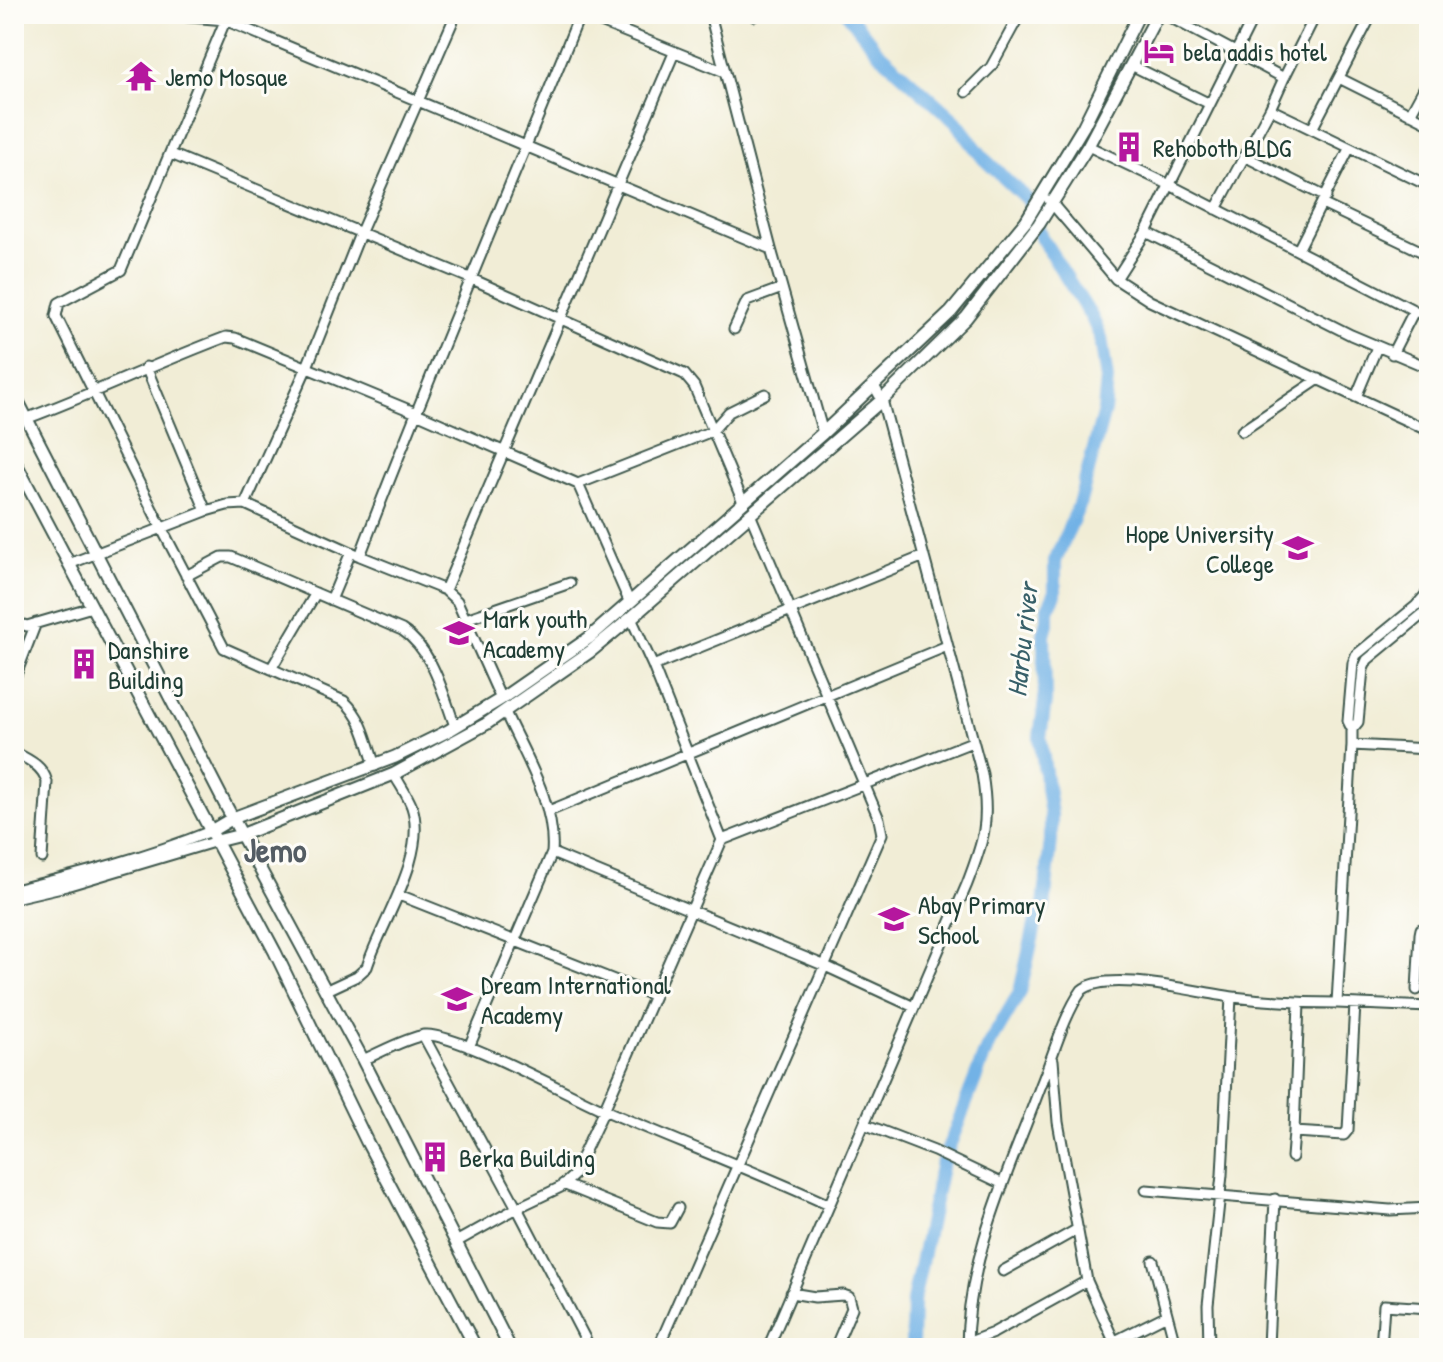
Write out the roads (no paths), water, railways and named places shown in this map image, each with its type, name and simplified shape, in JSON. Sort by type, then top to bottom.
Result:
[{"type":"main road","points":[[214,836],[233,818],[375,766],[501,699],[589,638],[629,601],[662,582],[750,514],[882,400],[966,318],[1030,238],[1039,224],[1044,201],[1139,14]]},
{"type":"main road","points":[[214,836],[241,835],[394,774],[505,712],[591,651],[631,618],[662,582],[743,502],[823,433],[951,312],[1088,146],[1161,14]]},
{"type":"main road","points":[[14,394],[241,835],[363,1060],[510,1348]]},
{"type":"main road","points":[[14,460],[299,999],[367,1142],[476,1348]]},
{"type":"main road","points":[[218,789],[233,804],[259,808]]},
{"type":"main road","points":[[256,860],[259,827]]},
{"type":"street","points":[[156,14],[226,17],[771,249]]},
{"type":"street","points":[[245,504],[307,367],[360,234],[456,14]]},
{"type":"street","points":[[331,600],[355,554],[581,14],[725,72]]},
{"type":"street","points":[[710,14],[823,433]]},
{"type":"street","points":[[966,92],[991,67],[1020,14]]},
{"type":"street","points":[[1161,14],[1284,78]]},
{"type":"street","points":[[1116,279],[1146,232],[1255,14]]},
{"type":"street","points":[[1216,209],[1270,109],[1316,14]]},
{"type":"street","points":[[1312,129],[1372,14]]},
{"type":"street","points":[[1417,15],[1429,23]]},
{"type":"street","points":[[226,17],[121,270],[59,303],[56,316],[224,648],[333,695],[353,709],[361,722],[375,766]]},
{"type":"street","points":[[445,590],[674,53]]},
{"type":"street","points":[[1131,65],[1210,104]]},
{"type":"street","points":[[1339,78],[1429,123]]},
{"type":"street","points":[[1410,114],[1429,79]]},
{"type":"street","points":[[1270,109],[1429,186]]},
{"type":"street","points":[[1088,146],[1429,318]]},
{"type":"street","points":[[1298,250],[1349,149]]},
{"type":"street","points":[[171,154],[472,279],[684,374],[694,386],[743,502]]},
{"type":"street","points":[[1244,156],[1429,255]]},
{"type":"street","points":[[1044,201],[1116,279],[1150,301],[1429,431]]},
{"type":"street","points":[[1146,232],[1377,347],[1429,368]]},
{"type":"street","points":[[734,329],[747,301],[782,288]]},
{"type":"street","points":[[1392,354],[1414,311]]},
{"type":"street","points":[[28,418],[93,394],[146,367],[226,337],[307,367],[578,484],[629,601]]},
{"type":"street","points":[[1356,397],[1377,347]]},
{"type":"street","points":[[146,367],[206,511]]},
{"type":"street","points":[[1242,431],[1319,379]]},
{"type":"street","points":[[768,1348],[985,835],[986,793],[882,400],[873,384]]},
{"type":"street","points":[[578,484],[712,431],[729,412],[765,394]]},
{"type":"street","points":[[69,564],[206,511],[245,504],[355,554],[445,590],[457,601],[501,699]]},
{"type":"street","points":[[658,1348],[882,834],[879,819],[750,514]]},
{"type":"street","points":[[653,666],[924,556]]},
{"type":"street","points":[[186,576],[222,557],[231,557],[402,630],[413,638],[435,674],[455,726]]},
{"type":"street","points":[[466,619],[570,583]]},
{"type":"street","points":[[1337,1003],[1352,745],[1352,729],[1348,721],[1356,655],[1416,606],[1429,591]]},
{"type":"street","points":[[271,669],[316,593]]},
{"type":"street","points":[[1352,729],[1358,722],[1363,669],[1367,660],[1426,612],[1416,606]]},
{"type":"street","points":[[14,622],[27,626],[92,607]]},
{"type":"street","points":[[631,618],[722,840]]},
{"type":"street","points":[[14,680],[36,623]]},
{"type":"street","points":[[549,811],[947,646]]},
{"type":"street","points":[[469,1047],[552,853],[549,811],[505,712]]},
{"type":"street","points":[[456,1242],[573,1176],[722,840],[972,742]]},
{"type":"street","points":[[1352,745],[1429,749]]},
{"type":"street","points":[[14,752],[30,759],[45,773],[42,858]]},
{"type":"street","points":[[325,991],[363,972],[409,868],[414,819],[412,807],[394,774]]},
{"type":"street","points":[[14,890],[214,836]]},
{"type":"street","points":[[14,898],[66,886],[214,836]]},
{"type":"street","points":[[552,853],[823,965],[914,1007]]},
{"type":"street","points":[[399,895],[652,995]]},
{"type":"street","points":[[1417,990],[1420,934],[1421,929],[1429,927]]},
{"type":"street","points":[[1087,1281],[967,1346],[968,1311],[993,1211],[1077,996],[1090,983],[1135,982],[1231,997],[1299,1003],[1429,1007]]},
{"type":"street","points":[[1209,1348],[1208,1305],[1221,1195],[1231,997]]},
{"type":"street","points":[[1292,1157],[1299,1003]]},
{"type":"street","points":[[1294,1132],[1336,1136],[1344,1135],[1348,1130],[1355,1004]]},
{"type":"street","points":[[423,1035],[590,1348]]},
{"type":"street","points":[[363,1060],[423,1035],[469,1047],[604,1110],[738,1163],[829,1205]]},
{"type":"street","points":[[1053,1056],[1058,1122],[1087,1281],[1115,1344]]},
{"type":"street","points":[[864,1124],[934,1151],[1003,1184]]},
{"type":"street","points":[[563,1184],[657,1222],[670,1223],[678,1208]]},
{"type":"street","points":[[1146,1190],[1390,1210],[1429,1208]]},
{"type":"street","points":[[1268,1346],[1275,1199]]},
{"type":"street","points":[[1003,1271],[1078,1229]]},
{"type":"street","points":[[1153,1261],[1176,1348]]},
{"type":"street","points":[[791,1293],[849,1297],[852,1308],[835,1348]]},
{"type":"street","points":[[1381,1348],[1384,1305],[1429,1308]]},
{"type":"street","points":[[1101,1348],[1115,1344],[1167,1315]]},
{"type":"waterway","name":"Harbu river","points":[[848,14],[878,52],[956,122],[984,159],[1029,201],[1041,237],[1092,318],[1101,338],[1107,380],[1104,411],[1079,505],[1055,561],[1055,594],[1048,608],[1044,634],[1045,701],[1040,737],[1051,815],[1044,907],[1036,921],[1020,992],[987,1048],[941,1167],[913,1301],[912,1348]]},
{"type":"place","name":"bela addis hotel","points":[[1159,51]]},
{"type":"place","name":"Jemo Mosque","points":[[141,76]]},
{"type":"place","name":"Rehoboth BLDG","points":[[1129,147]]},
{"type":"place","name":"Hope University College","points":[[1298,548]]},
{"type":"place","name":"Mark youth Academy","points":[[459,633]]},
{"type":"place","name":"Danshire Building","points":[[84,664]]},
{"type":"place","name":"Abay Primary School","points":[[894,919]]},
{"type":"place","name":"Dream International Academy","points":[[457,999]]},
{"type":"place","name":"Berka Building","points":[[435,1157]]},
{"type":"district","name":"Jemo","points":[[275,850]]}]
